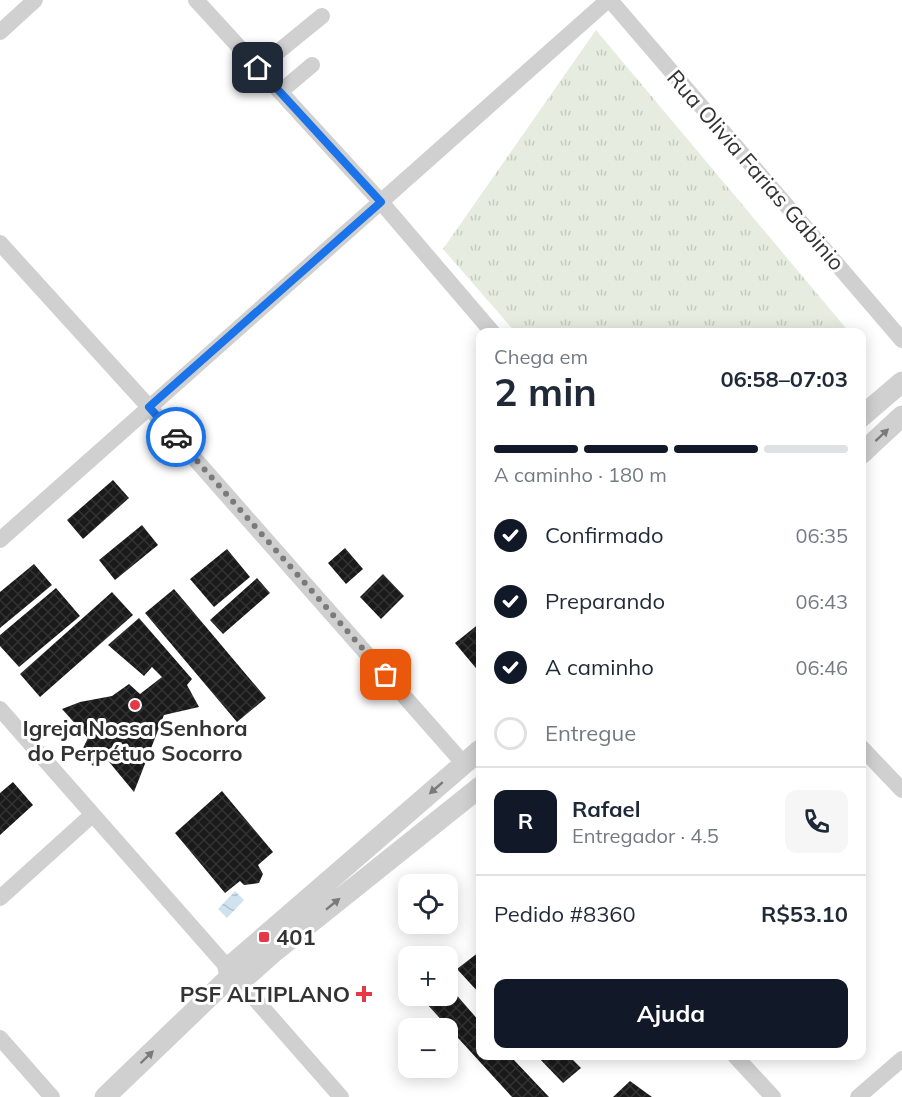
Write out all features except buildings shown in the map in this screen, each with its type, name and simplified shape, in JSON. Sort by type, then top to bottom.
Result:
[{"type":"street","points":[[0,32],[35,0]]},
{"type":"street","points":[[196,0],[381,202],[489,328]]},
{"type":"street","points":[[0,540],[609,0]]},
{"type":"street","name":"Rua Olivia Farias Gabinio","points":[[609,0],[902,340]]},
{"type":"street","points":[[258,68],[322,16]]},
{"type":"street","points":[[280,92],[312,65]]},
{"type":"street","points":[[0,243],[149,407],[464,764]]},
{"type":"street","points":[[866,413],[902,382]]},
{"type":"street","points":[[866,449],[902,416]]},
{"type":"street","points":[[0,709],[341,1097]]},
{"type":"street","points":[[866,752],[902,790]]},
{"type":"street","points":[[105,1097],[234,975],[476,754]]},
{"type":"street","points":[[234,975],[275,951],[476,790]]},
{"type":"street","points":[[0,898],[92,814]]},
{"type":"street","points":[[0,1038],[52,1097]]},
{"type":"street","points":[[858,1097],[902,1059]]},
{"type":"street","points":[[739,1060],[773,1097]]},
{"type":"green space","points":[[596,30],[846,328],[512,328],[443,249]]},
{"type":"water","points":[[235,891],[244,900],[227,918],[218,909]]},
{"type":"way so far","points":[[176,437],[386,675]]},
{"type":"place","name":"Igreja Nossa Senhora do Perpétuo Socorro","points":[[135,705]]},
{"type":"place","name":"401","points":[[264,937]]},
{"type":"place","name":"PSF ALTIPLANO","points":[[364,994]]},
{"type":"route","points":[[176,437],[149,407],[381,202],[258,68]]}]
